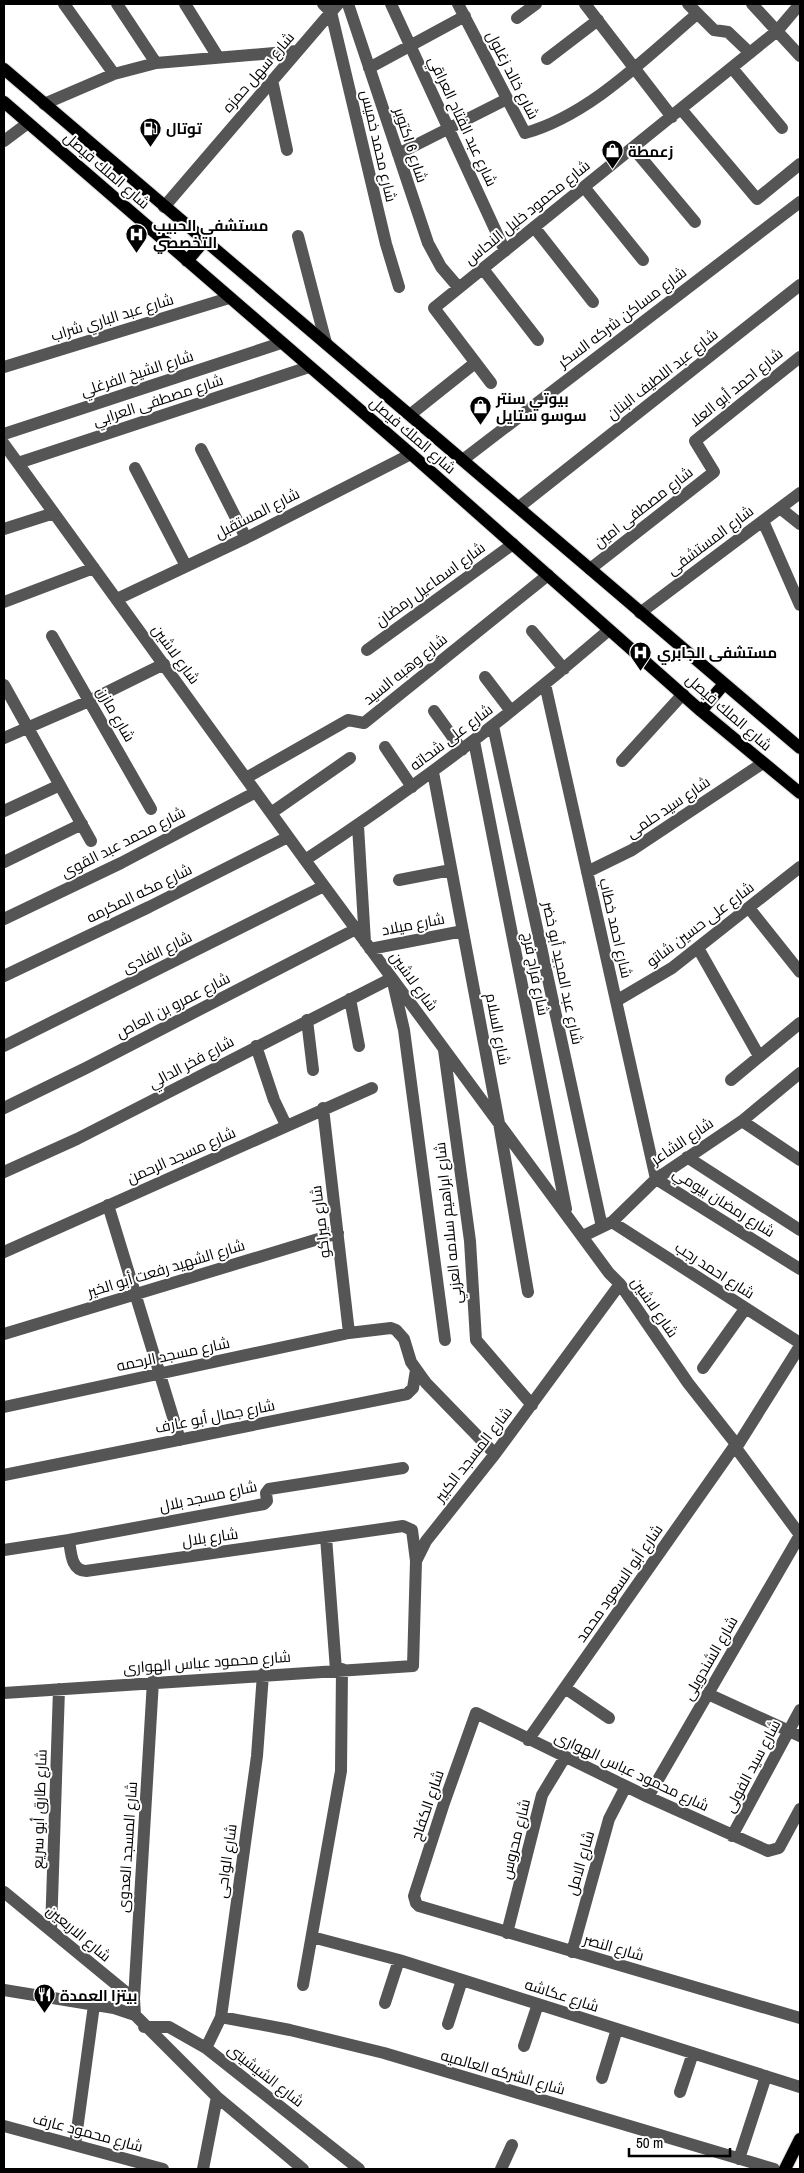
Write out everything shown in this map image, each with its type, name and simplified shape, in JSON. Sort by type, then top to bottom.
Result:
[{"type":"main road","name":"شارع الملك فيصل","points":[[4,69],[204,241],[464,459],[640,613],[800,748]]},
{"type":"main road","name":"شارع الملك فيصل","points":[[4,102],[309,368],[411,454],[701,711],[800,793]]},
{"type":"main road","points":[[187,261],[204,241]]},
{"type":"main road","points":[[701,711],[724,684]]},
{"type":"main road","points":[[786,2169],[800,2139]]},
{"type":"street","points":[[64,4],[114,74]]},
{"type":"street","points":[[117,4],[156,63]]},
{"type":"street","points":[[185,4],[218,57]]},
{"type":"street","name":"شارع 6 اكتوبر","points":[[348,4],[428,244],[441,267],[460,288]]},
{"type":"street","name":"شارع عبد الفتاح العراقي","points":[[391,4],[505,251]]},
{"type":"street","name":"شارع خالد زغلول","points":[[458,4],[525,133],[570,114],[592,100],[634,66]]},
{"type":"street","points":[[518,18],[536,4]]},
{"type":"street","points":[[585,4],[634,66],[757,198],[800,164]]},
{"type":"street","points":[[688,4],[715,31],[728,32],[750,53]]},
{"type":"street","points":[[752,4],[800,56]]},
{"type":"street","name":"شارع محمود خليل النحاس","points":[[475,363],[434,309],[777,31],[800,4]]},
{"type":"street","name":"شارع سهل حمزه","points":[[164,207],[297,51],[331,6]]},
{"type":"street","name":"شارع محمد خميس","points":[[331,6],[386,244],[399,286]]},
{"type":"street","points":[[634,66],[697,14]]},
{"type":"street","points":[[369,68],[465,16]]},
{"type":"street","points":[[547,59],[598,20]]},
{"type":"street","points":[[44,104],[114,74],[156,63],[297,51]]},
{"type":"street","points":[[732,68],[782,128]]},
{"type":"street","points":[[272,80],[287,150]]},
{"type":"street","points":[[398,154],[507,99]]},
{"type":"street","points":[[4,141],[28,123]]},
{"type":"street","points":[[633,148],[695,222]]},
{"type":"street","points":[[584,187],[643,260]]},
{"type":"street","name":"شارع مساكن شركه السكر","points":[[464,459],[800,202]]},
{"type":"street","points":[[534,227],[593,302]]},
{"type":"street","points":[[298,236],[326,343]]},
{"type":"street","points":[[482,269],[538,340]]},
{"type":"street","name":"شارع عبد اللطيف البنان","points":[[520,507],[800,285]]},
{"type":"street","name":"شارع عبد الباري شراب","points":[[4,368],[229,298]]},
{"type":"street","name":"شارع الشيخ الفرغلي","points":[[4,443],[281,343]]},
{"type":"street","name":"شارع احمد أبو العلا","points":[[714,469],[696,441],[800,357]]},
{"type":"street","points":[[411,414],[475,363],[491,383]]},
{"type":"street","name":"شارع مصطفى العرابي","points":[[18,463],[309,368]]},
{"type":"street","name":"شارع لاشين","points":[[4,443],[288,837],[609,1273],[620,1284],[688,1383],[800,1535]]},
{"type":"street","points":[[201,449],[246,538]]},
{"type":"street","name":"شارع المستقبل","points":[[117,599],[246,538],[411,454]]},
{"type":"street","points":[[135,468],[186,566]]},
{"type":"street","name":"شارع مصطفى امين","points":[[590,569],[714,472],[714,469]]},
{"type":"street","name":"شارع المستشفى","points":[[640,613],[800,493]]},
{"type":"street","points":[[780,508],[800,524]]},
{"type":"street","points":[[4,529],[54,512]]},
{"type":"street","points":[[763,521],[800,605]]},
{"type":"street","name":"شارع اسماعيل رمضان","points":[[367,650],[513,544]]},
{"type":"street","points":[[4,602],[94,568]]},
{"type":"street","name":"شارع وهبه السيد","points":[[246,778],[348,720],[364,723],[548,576]]},
{"type":"street","name":"شارع على شحاته","points":[[305,860],[358,826],[433,772],[564,669],[609,630]]},
{"type":"street","points":[[532,632],[564,669]]},
{"type":"street","name":"شارع مازن","points":[[52,636],[151,808]]},
{"type":"street","points":[[4,738],[89,701],[164,664]]},
{"type":"street","points":[[485,677],[511,711]]},
{"type":"street","name":"شارع احمد خطاب","points":[[545,684],[656,1179]]},
{"type":"street","points":[[4,685],[91,840]]},
{"type":"street","points":[[622,761],[683,694]]},
{"type":"street","points":[[434,711],[462,750]]},
{"type":"street","name":"شارع عبد المجيد أبو خضر","points":[[493,726],[607,1224]]},
{"type":"street","name":"شارع فراج فرج","points":[[474,740],[567,1214]]},
{"type":"street","points":[[385,748],[412,786]]},
{"type":"street","points":[[271,813],[350,758]]},
{"type":"street","name":"شارع سيد حلمى","points":[[587,872],[639,846],[763,763]]},
{"type":"street","name":"شارع السلام","points":[[433,772],[499,1123],[528,1292]]},
{"type":"street","points":[[4,812],[60,785]]},
{"type":"street","name":"شارع محمد عبد القوى","points":[[4,919],[121,862],[256,792]]},
{"type":"street","points":[[4,862],[82,824]]},
{"type":"street","points":[[358,826],[368,945]]},
{"type":"street","name":"شارع مكه المكرمه","points":[[4,976],[149,907],[288,837]]},
{"type":"street","name":"شارع على حسين شاتو","points":[[616,1000],[645,986],[698,948],[800,866]]},
{"type":"street","points":[[399,880],[451,870]]},
{"type":"street","name":"شارع الفادى","points":[[4,1046],[324,886]]},
{"type":"street","points":[[749,908],[800,972]]},
{"type":"street","name":"شارع عمرو بن العاص","points":[[4,1108],[86,1068],[356,929]]},
{"type":"street","name":"شارع ميلاد","points":[[368,945],[463,930]]},
{"type":"street","points":[[698,948],[759,1056]]},
{"type":"street","points":[[392,978],[404,1030],[445,1340]]},
{"type":"street","name":"شارع فخر الدالي","points":[[4,1172],[78,1139],[256,1046],[392,978]]},
{"type":"street","points":[[350,999],[358,1046]]},
{"type":"street","points":[[307,1020],[312,1070]]},
{"type":"street","points":[[730,1080],[800,1022]]},
{"type":"street","points":[[256,1046],[274,1100],[286,1126]]},
{"type":"street","name":"شارع ابراهيم سلامه العزبي","points":[[444,1048],[470,1241],[476,1340],[532,1405]]},
{"type":"street","name":"شارع الشاعر","points":[[583,1236],[607,1224],[656,1179],[742,1121],[800,1073]]},
{"type":"street","name":"شارع مسجد الرحمن","points":[[4,1252],[323,1108],[372,1088]]},
{"type":"street","name":"شارع ميراكو","points":[[323,1108],[349,1333]]},
{"type":"street","points":[[742,1121],[800,1160]]},
{"type":"street","points":[[687,1157],[800,1230]]},
{"type":"street","name":"شارع رمضان بيومي","points":[[656,1179],[800,1270]]},
{"type":"street","points":[[108,1206],[180,1440]]},
{"type":"street","name":"شارع احمد رجب","points":[[607,1224],[800,1345]]},
{"type":"street","name":"شارع الشهيد رفعت أبو الخير","points":[[4,1334],[338,1233]]},
{"type":"street","name":"شارع المسجد الكبير","points":[[413,1666],[416,1561],[426,1541],[532,1405],[620,1284]]},
{"type":"street","points":[[703,1368],[745,1309]]},
{"type":"street","name":"شارع مسجد الرحمه","points":[[4,1407],[349,1333],[391,1328],[396,1330],[404,1339],[416,1370]]},
{"type":"street","name":"شارع أبو السعود محمد","points":[[528,1740],[736,1446],[800,1345]]},
{"type":"street","points":[[416,1370],[495,1454]]},
{"type":"street","name":"شارع جمال أبو عارف","points":[[4,1475],[407,1394],[413,1388],[416,1370]]},
{"type":"street","name":"شارع مسجد بلال","points":[[69,1540],[264,1504],[267,1501],[267,1491],[269,1490],[403,1468]]},
{"type":"street","name":"شارع بلال","points":[[69,1540],[74,1566],[78,1570],[86,1571],[406,1526],[413,1534],[416,1561]]},
{"type":"street","name":"شارع الشندويلى","points":[[648,1797],[800,1535]]},
{"type":"street","points":[[302,1984],[312,1937],[342,1760],[339,1670],[326,1537]]},
{"type":"street","points":[[4,1550],[69,1540]]},
{"type":"street","name":"شارع محمود عباس الهوارى","points":[[4,1693],[153,1681],[413,1666]]},
{"type":"street","name":"شارع الواحى","points":[[206,2048],[221,2017],[257,1756],[263,1674]]},
{"type":"street","name":"شارع المسجد العدوى","points":[[135,2015],[134,2000],[153,1681]]},
{"type":"street","points":[[565,1688],[609,1718]]},
{"type":"street","name":"شارع طارق أبو سريع","points":[[51,1931],[59,1689]]},
{"type":"street","points":[[708,1694],[800,1736]]},
{"type":"street","name":"شارع سيد الفولى","points":[[732,1836],[800,1710]]},
{"type":"street","name":"شارع محمود عباس الهوارى","points":[[476,1713],[648,1797],[768,1851],[775,1850],[781,1845],[800,1809]]},
{"type":"street","name":"شارع الكفاح","points":[[419,1906],[414,1900],[415,1892],[444,1802],[476,1713]]},
{"type":"street","name":"شارع محروس","points":[[507,1933],[542,1795],[564,1757]]},
{"type":"street","name":"شارع الامل","points":[[572,1952],[611,1814],[626,1786]]},
{"type":"street","name":"شارع الاربعين","points":[[4,1892],[134,2000]]},
{"type":"street","name":"شارع النصر","points":[[419,1906],[800,2018]]},
{"type":"street","name":"شارع عكاشه","points":[[312,1937],[398,1960],[800,2087]]},
{"type":"street","points":[[385,2003],[398,1960]]},
{"type":"street","points":[[448,2024],[462,1980]]},
{"type":"street","points":[[4,1990],[94,2005],[135,2015],[144,2027],[217,2098],[303,2169]]},
{"type":"street","points":[[524,2046],[538,2004]]},
{"type":"street","points":[[75,2145],[94,2005]]},
{"type":"street","name":"شارع الشركه العالميه","points":[[221,2017],[290,2030],[384,2054],[774,2169]]},
{"type":"street","name":"شارع الشيشينى","points":[[144,2027],[169,2028],[206,2048],[359,2169]]},
{"type":"street","points":[[602,2078],[617,2029]]},
{"type":"street","points":[[680,2092],[692,2053]]},
{"type":"street","points":[[739,2159],[766,2076]]},
{"type":"street","points":[[203,2169],[217,2098]]},
{"type":"street","name":"شارع محمود عارف","points":[[4,2126],[163,2169]]},
{"type":"street","points":[[501,2169],[512,2145]]},
{"type":"place","name":"توتال","points":[[150,147]]},
{"type":"place","name":"زعمطة","points":[[612,170]]},
{"type":"place","name":"مستشفى الحبيب التخصصي","points":[[137,253]]},
{"type":"place","name":"بيوتي سنتر سوسو ستايل","points":[[480,426]]},
{"type":"place","name":"مستشفى الجابري","points":[[641,671]]},
{"type":"place","name":"بيتزا العمدة","points":[[44,2014]]}]
